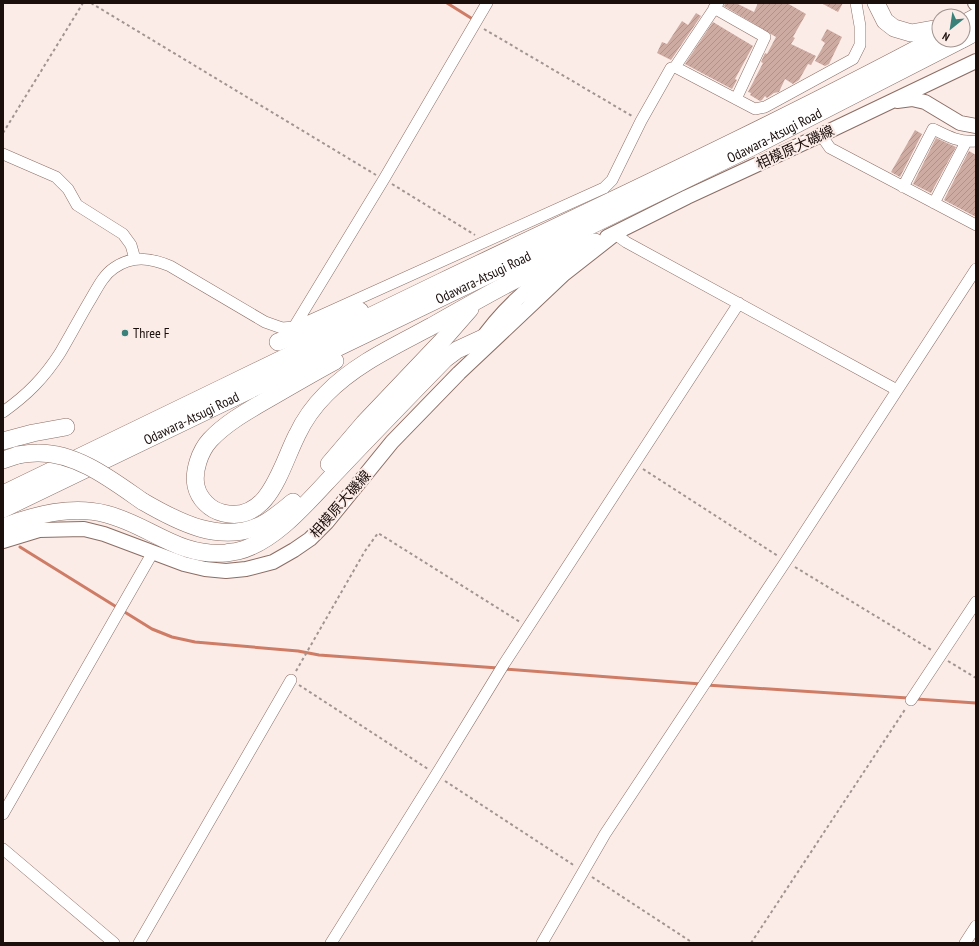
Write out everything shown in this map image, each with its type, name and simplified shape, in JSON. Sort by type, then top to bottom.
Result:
[{"type":"highway","points":[[876,3],[885,21],[894,28],[911,34],[931,30]]},
{"type":"highway","name":"Odawara-Atsugi Road","points":[[3,509],[444,289],[931,41]]},
{"type":"highway","name":"Odawara-Atsugi Road","points":[[3,494],[244,378],[444,289],[750,148],[933,48]]},
{"type":"highway","points":[[444,289],[393,329],[284,389],[227,424],[209,441],[196,468],[194,479],[198,493],[206,504],[219,512],[232,515],[244,513],[257,506],[268,496],[297,434],[311,411],[339,381],[360,366],[489,293],[550,260],[595,242]]},
{"type":"highway","points":[[278,342],[383,302],[444,289]]},
{"type":"highway","points":[[11,458],[37,453],[55,454],[71,459],[106,477],[164,514],[194,527],[222,533],[244,530],[262,524],[279,514],[298,497],[364,423],[442,341],[469,310],[489,293]]},
{"type":"highway","points":[[3,526],[35,516],[60,511],[92,511],[108,514],[190,550],[214,554],[238,551],[256,544],[288,521],[445,359],[457,350],[483,338]]},
{"type":"highway","points":[[3,441],[33,433],[66,427]]},
{"type":"main road","name":"相模原大磯線","points":[[459,373],[483,338],[509,306],[557,266],[595,242],[615,234],[686,197],[976,61]]},
{"type":"main road","points":[[922,86],[939,86],[976,71]]},
{"type":"main road","points":[[890,101],[912,99],[925,102],[960,123],[976,126]]},
{"type":"main road","name":"相模原大磯線","points":[[3,541],[39,530],[84,529],[104,534],[184,564],[205,569],[226,571],[246,569],[273,562],[310,539],[326,522],[392,442],[459,373],[564,274],[615,234]]},
{"type":"main road","points":[[483,338],[496,331],[539,292],[564,274]]},
{"type":"street","points":[[294,327],[384,179],[487,3]]},
{"type":"street","points":[[675,67],[755,108],[765,107],[853,59],[860,46],[860,26],[856,3]]},
{"type":"street","points":[[3,412],[22,398],[43,378],[59,354],[102,280],[114,268],[135,259],[156,261],[170,266],[265,322],[282,328],[294,327],[604,188],[612,180],[641,121],[671,68],[675,67],[716,6],[765,37],[736,99]]},
{"type":"street","points":[[903,187],[933,129],[950,137],[971,142],[934,203]]},
{"type":"street","points":[[821,135],[830,148],[976,225]]},
{"type":"street","points":[[3,154],[56,178],[68,189],[77,205],[123,234],[131,245],[135,259]]},
{"type":"street","points":[[615,234],[626,242],[897,390]]},
{"type":"street","points":[[542,943],[605,834],[786,561],[976,269]]},
{"type":"street","points":[[331,943],[504,664],[739,304]]},
{"type":"street","points":[[3,814],[153,552]]},
{"type":"street","points":[[913,698],[976,602]]},
{"type":"street","points":[[139,943],[291,680]]},
{"type":"street","points":[[3,849],[114,943]]},
{"type":"street","points":[[965,943],[976,926]]},
{"type":"path","points":[[3,133],[83,3]]},
{"type":"path","points":[[91,3],[486,241]]},
{"type":"path","points":[[475,23],[641,121]]},
{"type":"path","points":[[634,463],[786,561],[976,678]]},
{"type":"path","points":[[528,627],[378,533],[365,551],[291,680],[693,943]]},
{"type":"path","points":[[751,943],[913,698]]},
{"type":"building","points":[[725,3],[736,3],[754,12],[758,3],[787,3],[806,14],[793,37],[795,38],[791,44],[816,56],[811,65],[808,64],[799,80],[793,84],[785,79],[779,92],[774,93],[767,98],[765,96],[760,101],[750,95],[751,93],[748,92],[763,63],[761,62],[765,53],[767,54],[776,37],[724,6]]},
{"type":"building","points":[[821,3],[843,3],[838,12]]},
{"type":"building","points":[[696,13],[701,16],[671,60],[657,53],[662,42],[667,44],[682,21],[688,25]]},
{"type":"building","points":[[713,22],[753,46],[735,79],[737,80],[732,89],[685,64]]},
{"type":"building","points":[[827,29],[842,37],[829,64],[825,66],[815,61],[825,43],[821,40]]},
{"type":"building","points":[[915,130],[922,134],[900,177],[891,172]]},
{"type":"building","points":[[936,138],[956,147],[931,193],[913,184]]},
{"type":"building","points":[[969,151],[976,155],[976,217],[944,200]]},
{"type":"waterway","points":[[447,3],[471,18]]},
{"type":"waterway","points":[[20,547],[152,629],[172,637],[195,642],[298,651],[319,655],[498,668]]},
{"type":"waterway","points":[[505,669],[701,684]]},
{"type":"waterway","points":[[706,685],[908,698]]},
{"type":"waterway","points":[[916,699],[976,703]]},
{"type":"place","name":"Three F","points":[[125,333]]}]
